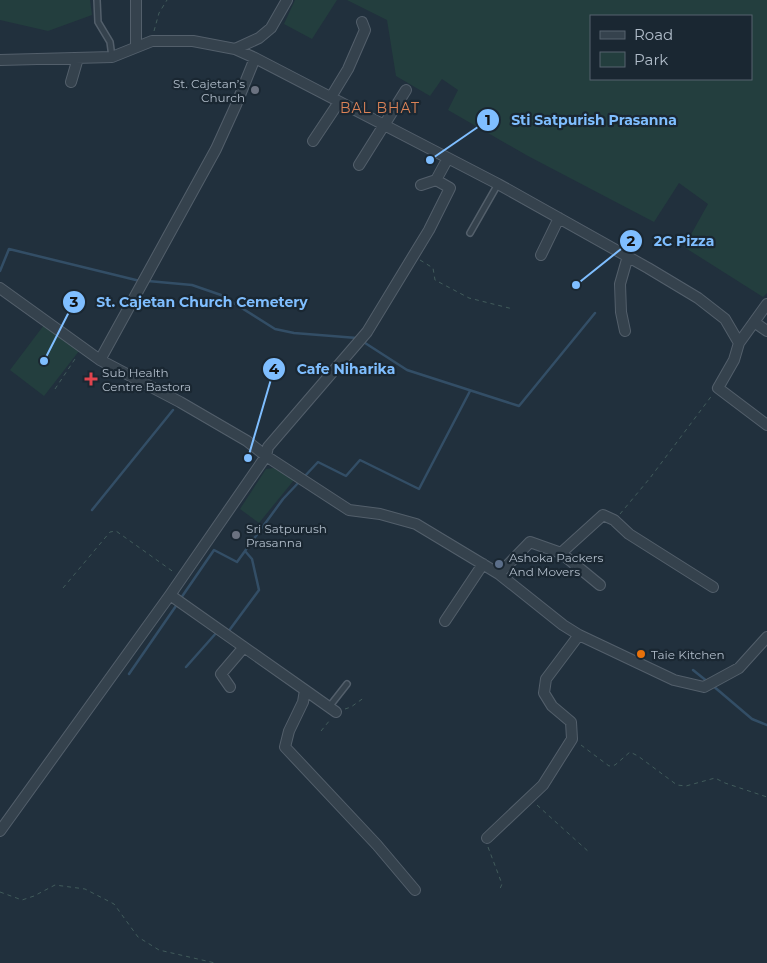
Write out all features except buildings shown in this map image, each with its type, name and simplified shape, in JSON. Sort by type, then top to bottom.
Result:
[{"type":"street","points":[[136,0],[136,47]]},
{"type":"street","points":[[235,50],[259,38],[271,28],[287,0]]},
{"type":"street","points":[[313,141],[335,99],[365,30],[362,22]]},
{"type":"street","points":[[0,60],[112,57],[152,41],[194,41],[235,50],[255,58],[498,184],[628,256],[698,298],[725,319],[739,343]]},
{"type":"street","points":[[71,82],[78,58]]},
{"type":"street","points":[[100,360],[216,149],[255,58]]},
{"type":"street","points":[[358,165],[406,90]]},
{"type":"street","points":[[421,185],[436,180],[448,158]]},
{"type":"street","points":[[0,831],[182,578],[266,456],[268,447],[368,332],[429,230],[450,188],[436,180]]},
{"type":"street","points":[[540,255],[559,218]]},
{"type":"street","points":[[625,331],[621,312],[620,284],[628,256]]},
{"type":"street","points":[[0,288],[100,360],[180,402],[239,436],[266,456],[349,510],[380,514],[416,524],[499,574],[563,626],[674,680],[704,686],[739,668],[767,637]]},
{"type":"street","points":[[767,304],[739,343],[734,360],[718,388],[767,425]]},
{"type":"street","points":[[754,322],[767,331]]},
{"type":"street","points":[[561,554],[603,515],[614,520],[629,534],[713,587]]},
{"type":"street","points":[[499,574],[530,542],[561,554],[600,585]]},
{"type":"street","points":[[445,621],[483,564]]},
{"type":"street","points":[[170,595],[332,710]]},
{"type":"street","points":[[486,838],[543,785],[572,739],[571,722],[552,706],[544,693],[546,679],[579,635]]},
{"type":"street","points":[[230,687],[221,674],[244,647]]},
{"type":"street","points":[[305,690],[303,702],[289,731],[285,747],[377,845],[415,890]]},
{"type":"lane","points":[[97,0],[98,22],[110,42],[112,57]]},
{"type":"lane","points":[[470,233],[498,184]]},
{"type":"lane","points":[[332,710],[347,684]]},
{"type":"path","points":[[152,41],[159,13],[167,0]]},
{"type":"path","points":[[414,256],[433,268],[436,280],[469,298],[513,309]]},
{"type":"path","points":[[55,388],[83,347]]},
{"type":"path","points":[[614,520],[650,478],[718,388]]},
{"type":"path","points":[[64,588],[110,532],[116,531],[182,578]]},
{"type":"path","points":[[321,731],[332,710],[351,707],[365,697]]},
{"type":"path","points":[[572,739],[609,766],[615,765],[630,752],[676,785],[686,786],[715,778],[767,796]]},
{"type":"path","points":[[529,798],[590,853]]},
{"type":"path","points":[[486,838],[502,884],[499,891]]},
{"type":"path","points":[[0,892],[22,900],[55,885],[85,889],[114,904],[138,937],[159,950],[215,963]]},
{"type":"green space","points":[[0,0],[90,0],[92,15],[48,31],[0,20]]},
{"type":"green space","points":[[295,0],[337,0],[312,39],[284,24]]},
{"type":"green space","points":[[347,0],[767,0],[767,293],[763,297],[684,247],[708,204],[679,183],[654,222],[528,156],[448,110],[458,90],[442,79],[430,96],[396,76],[387,20]]},
{"type":"green space","points":[[44,325],[79,351],[44,396],[10,370]]},
{"type":"green space","points":[[274,468],[294,480],[259,523],[240,509],[266,469]]},
{"type":"waterway","points":[[0,271],[9,249],[140,281]]},
{"type":"waterway","points":[[148,281],[192,285],[221,295],[275,329],[294,333],[357,338]]},
{"type":"waterway","points":[[362,341],[407,370],[519,406],[595,313]]},
{"type":"waterway","points":[[304,477],[318,462],[346,476],[360,460],[419,489],[470,391]]},
{"type":"waterway","points":[[92,510],[173,410]]},
{"type":"waterway","points":[[181,598],[214,550],[237,562],[283,499],[300,481]]},
{"type":"waterway","points":[[226,631],[228,632],[259,590],[252,559],[245,551]]},
{"type":"waterway","points":[[129,674],[178,603]]},
{"type":"waterway","points":[[186,667],[217,632]]},
{"type":"waterway","points":[[693,670],[708,682]]},
{"type":"waterway","points":[[712,685],[752,719],[767,725]]},
{"type":"place","name":"St. Cajetan’s Church","points":[[255,90]]},
{"type":"place","name":"Sti Satpurish Prasanna","points":[[430,160]]},
{"type":"place","name":"2C Pizza","points":[[576,285]]},
{"type":"place","name":"St. Cajetan Church Cemetery","points":[[44,361]]},
{"type":"place","name":"Sub Health Centre Bastora","points":[[91,379]]},
{"type":"place","name":"Cafe Niharika","points":[[248,458]]},
{"type":"place","name":"Sri Satpurush Prasanna","points":[[236,535]]},
{"type":"place","name":"Ashoka Packers And Movers","points":[[499,564]]},
{"type":"place","name":"Taie Kitchen","points":[[641,654]]},
{"type":"district","name":"BAL BHAT","points":[[380,108]]}]
